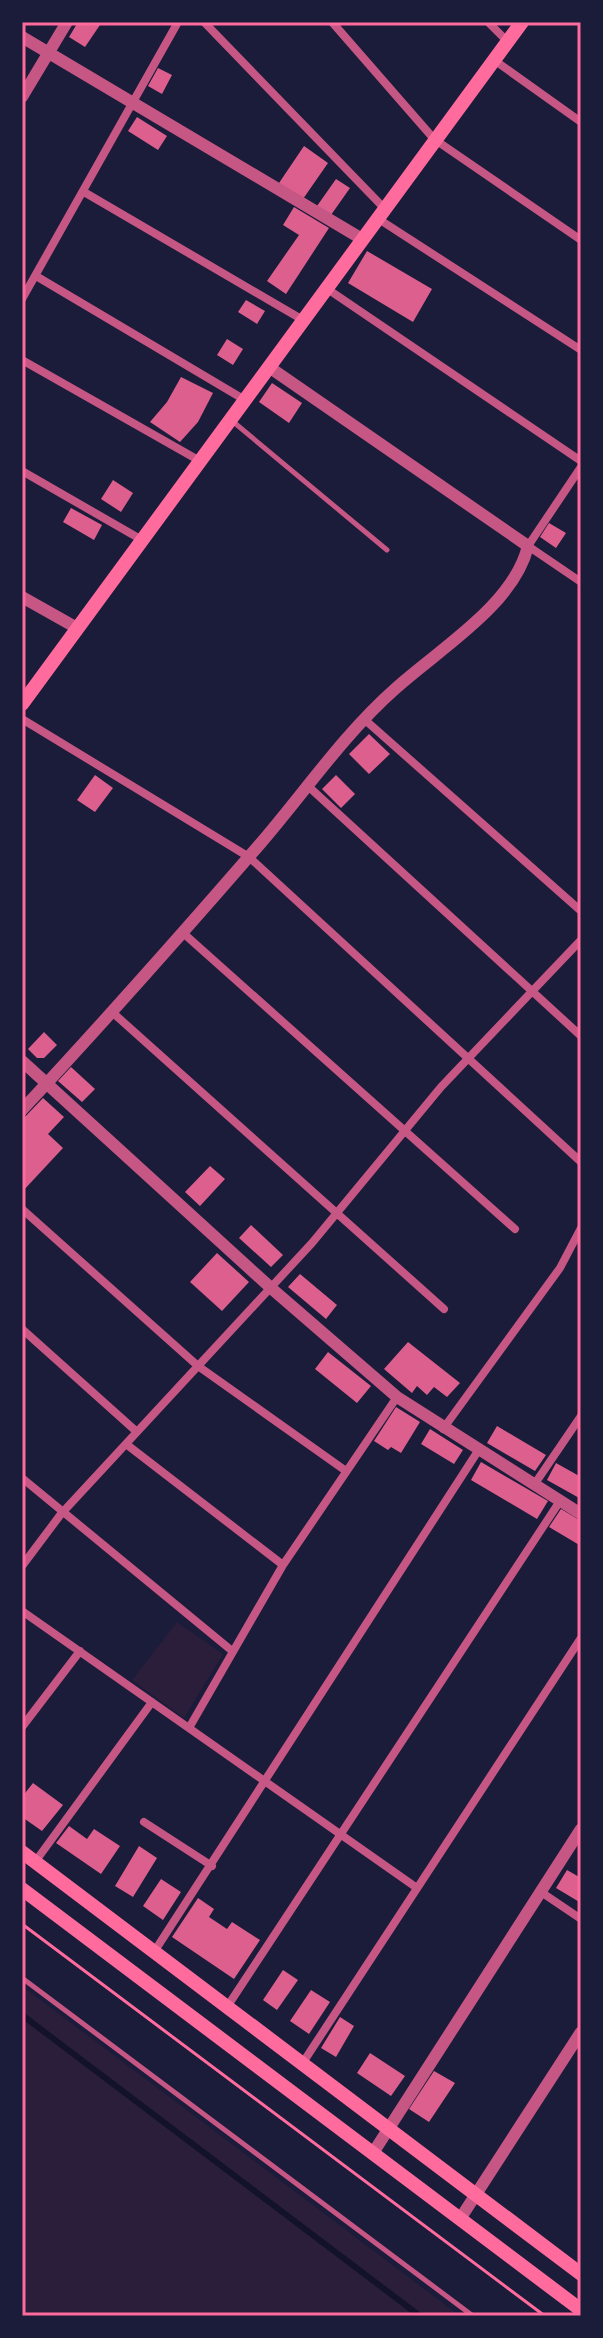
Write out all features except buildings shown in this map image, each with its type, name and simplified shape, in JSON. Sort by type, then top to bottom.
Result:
[{"type":"main road","points":[[22,704],[522,22]]},
{"type":"main road","points":[[22,1852],[581,2274]]},
{"type":"main road","points":[[22,1889],[581,2310]]},
{"type":"street","points":[[22,97],[67,22]]},
{"type":"street","points":[[22,299],[135,104],[178,22]]},
{"type":"street","points":[[204,22],[380,213],[581,350]]},
{"type":"street","points":[[332,22],[434,139],[581,240]]},
{"type":"street","points":[[488,22],[506,40]]},
{"type":"street","points":[[22,37],[362,239]]},
{"type":"street","points":[[492,59],[581,122]]},
{"type":"street","points":[[84,192],[303,320]]},
{"type":"street","points":[[36,276],[245,400]]},
{"type":"street","points":[[326,288],[581,461]]},
{"type":"street","points":[[22,360],[200,461]]},
{"type":"street","points":[[269,367],[581,582]]},
{"type":"street","points":[[22,1110],[249,857],[364,719],[515,581],[528,546],[581,467]]},
{"type":"street","points":[[22,471],[142,540]]},
{"type":"street","points":[[22,597],[77,628]]},
{"type":"street","points":[[22,719],[249,857],[581,1162]]},
{"type":"street","points":[[364,719],[581,911]]},
{"type":"street","points":[[309,787],[581,1036]]},
{"type":"street","points":[[182,932],[515,1229]]},
{"type":"street","points":[[22,1566],[61,1514],[271,1288],[469,1058],[581,940]]},
{"type":"street","points":[[112,1012],[444,1309]]},
{"type":"street","points":[[22,1061],[271,1288],[397,1397],[581,1514]]},
{"type":"street","points":[[22,1209],[198,1366],[346,1471]]},
{"type":"street","points":[[443,1429],[560,1268],[581,1228]]},
{"type":"street","points":[[22,1329],[137,1432]]},
{"type":"street","points":[[189,1728],[231,1650],[283,1565],[397,1397]]},
{"type":"street","points":[[534,1485],[581,1416]]},
{"type":"street","points":[[126,1444],[283,1565]]},
{"type":"street","points":[[154,1952],[478,1451]]},
{"type":"street","points":[[22,1478],[61,1514],[231,1650]]},
{"type":"street","points":[[227,2007],[560,1501]]},
{"type":"street","points":[[22,1611],[417,1888]]},
{"type":"street","points":[[302,2064],[581,1638]]},
{"type":"street","points":[[22,1727],[80,1651]]},
{"type":"street","points":[[35,1862],[152,1702]]},
{"type":"street","points":[[144,1822],[212,1866]]},
{"type":"street","points":[[373,2153],[581,1829]]},
{"type":"street","points":[[541,1892],[581,1919]]},
{"type":"street","points":[[460,2219],[581,2032]]},
{"type":"lane","points":[[230,419],[387,550]]},
{"type":"lane","points":[[22,1978],[473,2316]]},
{"type":"path","points":[[22,1924],[545,2316]]},
{"type":"shaded area","points":[[177,1622],[223,1654],[184,1718],[132,1680]]},
{"type":"shaded area","points":[[22,1986],[460,2316],[22,2316]]},
{"type":"waterway","points":[[22,2015],[420,2316]]}]
